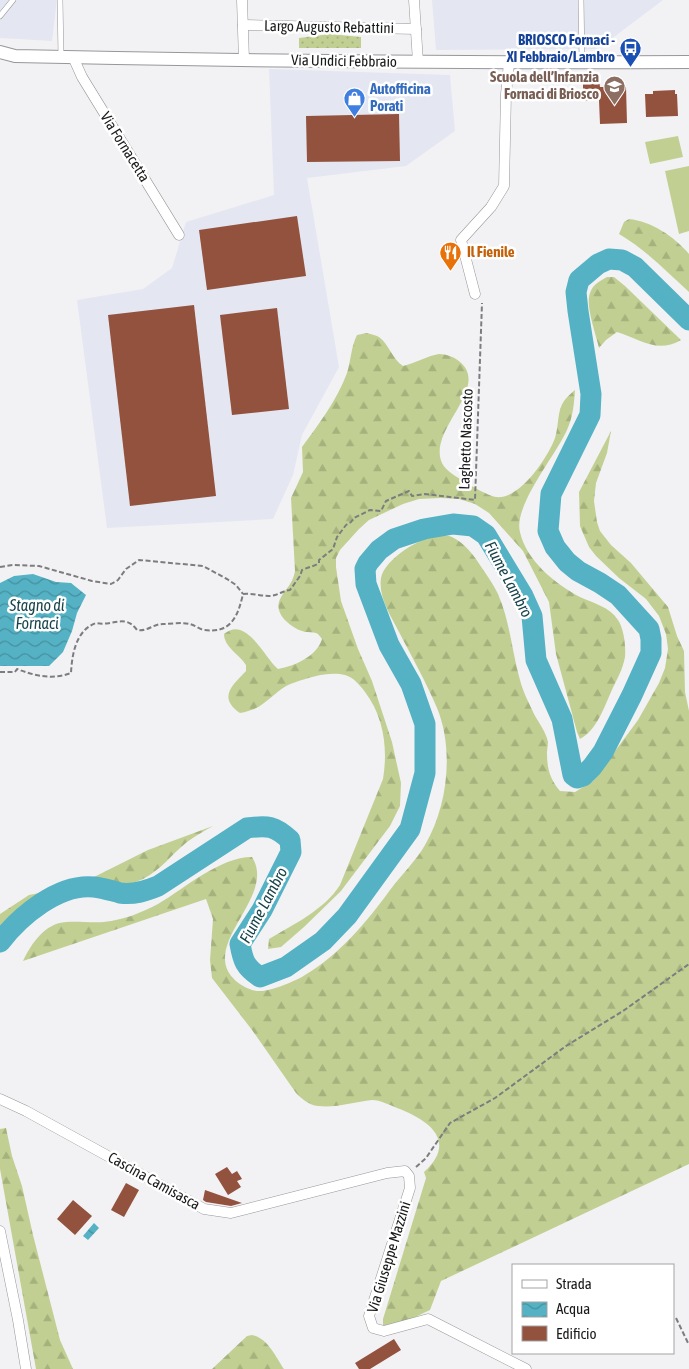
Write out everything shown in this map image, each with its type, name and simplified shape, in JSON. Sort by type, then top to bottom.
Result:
[{"type":"street","points":[[242,0],[244,60]]},
{"type":"street","points":[[414,0],[418,62]]},
{"type":"street","name":"Largo Augusto Rebattini","points":[[243,25],[416,29]]},
{"type":"street","name":"Via Undici Febbraio","points":[[0,52],[15,56],[244,60],[509,63],[689,62]]},
{"type":"street","name":"Via Fornacetta","points":[[67,57],[82,77],[179,235]]},
{"type":"street","points":[[476,294],[461,240],[491,207],[504,186],[506,94],[509,63]]},
{"type":"street","name":"Cascina Camisasca","points":[[0,1099],[34,1115],[204,1209],[232,1213],[387,1173],[405,1171]]},
{"type":"street","name":"Via Giuseppe Mazzini","points":[[405,1171],[409,1176],[410,1188],[369,1316],[373,1328],[384,1331],[428,1319],[526,1369]]},
{"type":"street","points":[[0,1231],[26,1369]]},
{"type":"lane","points":[[0,16],[13,0]]},
{"type":"lane","points":[[60,0],[67,57]]},
{"type":"lane","points":[[580,0],[582,63]]},
{"type":"path","name":"Laghetto Nascosto","points":[[243,594],[270,596],[290,590],[302,570],[319,563],[319,560],[332,549],[337,537],[354,518],[370,510],[382,511],[386,501],[410,491],[412,496],[425,494],[475,500],[482,303]]},
{"type":"path","points":[[0,567],[19,565],[39,566],[92,581],[111,584],[118,580],[126,569],[139,560],[203,566],[236,585],[243,594],[235,618],[224,629],[215,631],[201,630],[188,624],[154,625],[142,631],[137,630],[133,624],[126,622],[112,621],[103,625],[96,623],[86,628],[77,642],[71,673],[51,678],[42,674],[30,674],[17,669],[15,672],[0,672]]},
{"type":"path","points":[[405,1171],[415,1168],[426,1158],[450,1123],[495,1098],[566,1046],[623,1011],[689,964]]},
{"type":"path","points":[[676,1318],[689,1345]]},
{"type":"shaded area","points":[[0,0],[57,0],[52,41],[0,38]]},
{"type":"shaded area","points":[[432,0],[663,0],[598,49],[436,50]]},
{"type":"shaded area","points":[[269,69],[450,75],[455,131],[406,166],[307,178],[339,367],[302,435],[293,475],[273,519],[107,528],[77,300],[143,289],[172,268],[186,222],[274,195]]},
{"type":"green space","points":[[330,34],[361,37],[361,48],[299,48],[299,38]]},
{"type":"green space","points":[[678,136],[683,157],[650,164],[645,142]]},
{"type":"green space","points":[[689,166],[689,231],[679,234],[665,171]]},
{"type":"green space","points":[[629,219],[654,226],[677,242],[689,254],[689,292],[647,254],[619,234],[624,222]]},
{"type":"green space","points":[[607,277],[614,277],[625,286],[681,340],[664,346],[656,345],[617,332],[599,348],[590,312],[589,298],[593,287]]},
{"type":"green space","points":[[367,333],[378,336],[396,360],[403,366],[439,354],[456,359],[468,372],[468,384],[464,397],[443,437],[440,450],[442,463],[455,476],[480,491],[496,497],[514,492],[540,466],[555,438],[562,405],[566,398],[575,390],[569,425],[529,495],[520,521],[520,532],[528,552],[552,578],[570,592],[601,606],[615,616],[623,633],[625,657],[599,718],[591,731],[580,739],[556,654],[549,602],[523,551],[489,513],[475,504],[459,499],[419,499],[403,504],[369,520],[340,550],[336,558],[336,567],[341,601],[372,681],[392,742],[401,783],[400,806],[390,826],[341,891],[281,947],[268,949],[269,939],[317,909],[326,902],[340,885],[383,779],[385,745],[377,712],[365,692],[354,680],[345,675],[320,675],[307,678],[283,688],[259,707],[240,713],[229,702],[228,696],[232,686],[246,671],[246,665],[229,647],[224,634],[232,630],[240,630],[247,634],[278,669],[291,665],[310,655],[322,639],[318,634],[305,632],[290,625],[282,617],[278,607],[281,598],[292,581],[295,571],[291,498],[303,472],[302,447],[338,393],[347,373],[353,344],[357,335]]},
{"type":"green space","points":[[611,431],[607,453],[596,483],[594,501],[597,522],[600,531],[611,545],[631,563],[668,607],[684,651],[685,692],[689,711],[689,1164],[441,1281],[430,1310],[386,1331],[383,1327],[383,1319],[426,1178],[424,1172],[434,1161],[439,1151],[439,1141],[429,1125],[409,1113],[378,1101],[318,1106],[309,1103],[296,1093],[252,1030],[212,978],[210,960],[213,919],[206,899],[23,961],[30,948],[45,930],[58,923],[104,922],[132,916],[158,904],[215,868],[240,858],[252,857],[257,872],[255,887],[226,950],[226,964],[233,978],[239,983],[246,988],[261,991],[290,983],[318,967],[352,937],[425,845],[433,830],[443,795],[447,759],[446,741],[442,724],[437,708],[386,606],[381,592],[381,578],[391,561],[400,553],[422,540],[443,535],[452,537],[470,551],[476,559],[496,590],[502,604],[523,689],[547,738],[548,769],[551,778],[560,791],[575,792],[593,781],[638,720],[659,683],[665,668],[668,649],[666,634],[659,616],[646,599],[619,578],[596,556],[589,547],[580,526],[579,492]]},
{"type":"green space","points":[[213,826],[187,842],[161,867],[143,879],[123,885],[72,890],[46,896],[23,908],[0,929],[0,914],[29,895],[65,888],[86,881],[148,850]]},
{"type":"green space","points":[[6,1128],[60,1340],[73,1369],[36,1369],[0,1169],[0,1129]]},
{"type":"green space","points":[[252,1335],[267,1343],[284,1369],[212,1369],[247,1336]]},
{"type":"water","name":"Stagno di Fornaci","points":[[33,574],[56,582],[71,583],[86,595],[77,613],[63,652],[49,666],[0,666],[0,583],[14,576]]},
{"type":"water","points":[[94,1223],[99,1228],[88,1240],[83,1236]]},
{"type":"building","points":[[599,80],[600,87],[626,87],[627,123],[600,124],[599,100],[583,101],[583,81]]},
{"type":"building","points":[[675,90],[675,94],[677,94],[678,116],[646,117],[645,94],[653,94],[653,91]]},
{"type":"building","points":[[399,114],[400,161],[307,162],[306,116]]},
{"type":"building","points":[[297,216],[306,276],[207,290],[199,230]]},
{"type":"building","points":[[194,305],[216,496],[130,506],[108,315]]},
{"type":"building","points":[[277,308],[289,409],[232,415],[220,315]]},
{"type":"building","points":[[227,1167],[232,1174],[237,1171],[242,1179],[237,1181],[241,1187],[228,1195],[215,1174]]},
{"type":"building","points":[[126,1183],[139,1190],[124,1217],[111,1210]]},
{"type":"building","points":[[205,1190],[242,1203],[231,1206],[206,1202],[203,1200]]},
{"type":"building","points":[[73,1200],[92,1216],[75,1235],[57,1219]]},
{"type":"building","points":[[394,1339],[401,1350],[370,1369],[359,1369],[355,1363]]},
{"type":"waterway","name":"Fiume Lambro","points":[[0,942],[29,912],[41,903],[67,890],[81,887],[97,887],[120,893],[135,893],[149,889],[158,886],[247,828],[260,827],[275,829],[285,835],[290,840],[291,852],[262,910],[240,944],[246,963],[260,977],[286,967],[323,941],[347,916],[410,829],[425,773],[425,724],[411,684],[389,645],[366,584],[365,569],[379,550],[394,539],[424,529],[453,524],[473,526],[486,535],[523,596],[532,616],[536,660],[562,719],[573,775],[577,778],[583,776],[603,752],[632,695],[651,653],[651,639],[649,629],[618,595],[578,571],[567,562],[555,547],[548,531],[551,494],[590,415],[591,394],[576,292],[579,280],[598,264],[609,259],[622,260],[635,267],[689,320]]},
{"type":"place","name":"BRIOSCO Fornaci - XI Febbraio/Lambro","points":[[631,68]]},
{"type":"place","name":"Scuola dell’Infanzia Fornaci di Briosco","points":[[615,105]]},
{"type":"place","name":"Autofficina Porati","points":[[354,117]]},
{"type":"place","name":"Il Fienile","points":[[451,271]]}]
